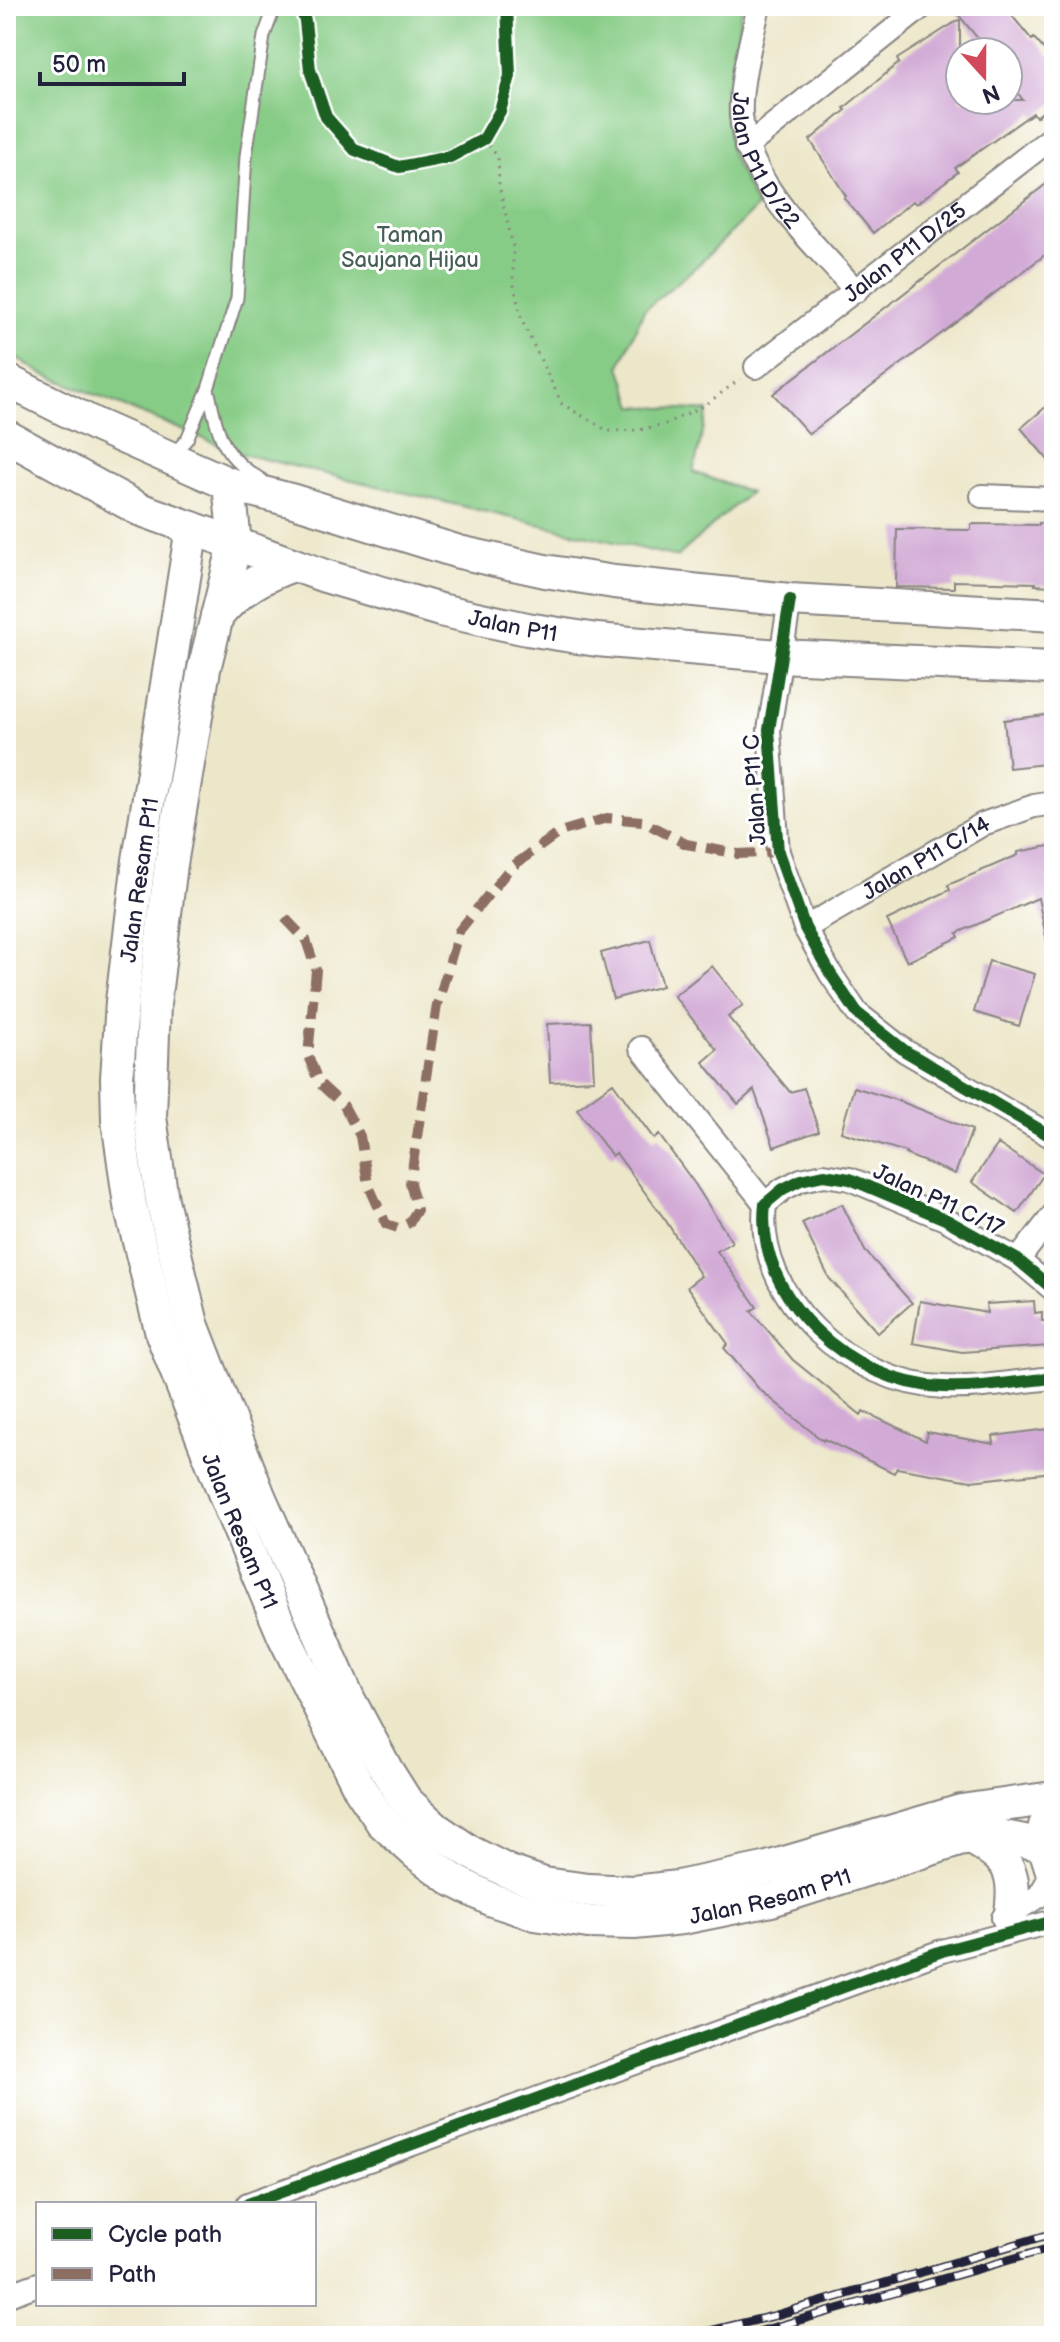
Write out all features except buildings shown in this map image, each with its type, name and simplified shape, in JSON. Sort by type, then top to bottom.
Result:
[{"type":"main road","points":[[6,380],[229,484],[459,552],[614,582],[790,600],[1054,615]]},
{"type":"main road","name":"Jalan P11","points":[[6,436],[139,509],[293,565],[440,610],[597,640],[779,656],[1054,668]]},
{"type":"main road","points":[[192,528],[229,484]]},
{"type":"main road","name":"Jalan Resam P11","points":[[229,484],[235,544],[204,669],[171,864],[154,1004],[150,1117],[162,1200],[192,1324],[259,1496],[349,1700],[387,1771],[406,1801],[436,1829],[470,1852],[507,1871],[544,1884],[634,1892],[678,1887],[764,1869],[961,1811],[1054,1798]]},
{"type":"main road","points":[[139,509],[165,538],[179,568],[183,591]]},
{"type":"main road","name":"Jalan Resam P11","points":[[192,528],[139,860],[122,1002],[117,1078],[118,1120],[130,1205],[162,1334],[284,1636],[360,1789],[382,1822],[416,1853],[453,1880],[492,1900],[535,1914],[588,1922],[634,1923],[682,1918],[771,1900],[971,1838],[994,1835],[1050,1865]]},
{"type":"main road","points":[[217,616],[233,596],[257,580],[293,565]]},
{"type":"main road","points":[[1050,1865],[1046,1821],[1054,1798]]},
{"type":"main road","points":[[971,1838],[995,1852],[1006,1866],[1015,1887],[1011,1913]]},
{"type":"street","name":"Jalan P11 D/22","points":[[759,6],[741,111],[746,147],[781,207],[856,291]]},
{"type":"street","points":[[746,147],[923,6]]},
{"type":"street","name":"Jalan P11 D/25","points":[[756,367],[1054,136]]},
{"type":"street","points":[[982,496],[1054,499]]},
{"type":"street","name":"Jalan P11 C","points":[[790,600],[769,730],[778,852],[805,928],[857,1013],[905,1051],[1054,1138]]},
{"type":"street","name":"Jalan P11 C/14","points":[[805,928],[983,824],[1034,806],[1054,803]]},
{"type":"street","points":[[641,1048],[765,1204],[763,1225],[776,1274],[790,1302],[813,1328],[841,1352],[911,1382],[943,1387],[1054,1378]]},
{"type":"street","name":"Jalan P11 C/17","points":[[765,1204],[783,1189],[801,1180],[824,1175],[850,1179],[945,1219],[1018,1260],[1054,1290]]},
{"type":"street","points":[[1018,1260],[1054,1214]]},
{"type":"street","points":[[942,1951],[1039,1896],[1050,1865]]},
{"type":"street","points":[[253,2202],[942,1951],[1054,1921]]},
{"type":"street","points":[[6,2296],[36,2285]]},
{"type":"lane","points":[[162,454],[179,448],[187,439],[208,389],[237,298],[246,156],[264,36],[275,6]]},
{"type":"lane","points":[[208,389],[221,443],[246,471],[294,501]]},
{"type":"path","points":[[484,139],[498,157],[499,185],[513,247],[513,281],[522,321],[562,404],[608,431],[639,430],[665,424],[704,406],[756,367]]},
{"type":"green space","name":"Taman Saujana Hijau","points":[[6,6],[742,6],[725,110],[731,154],[757,207],[697,266],[644,310],[620,366],[634,406],[708,411],[693,472],[750,492],[677,557],[242,454],[41,373],[6,351]]},
{"type":"railway","points":[[689,2336],[773,2316],[1054,2233]]},
{"type":"railway","points":[[744,2336],[1054,2247]]},
{"type":"marked path","points":[[285,918],[306,940],[316,970],[308,1056],[319,1083],[344,1106],[360,1136],[368,1184],[386,1224],[398,1228],[409,1223],[417,1210],[410,1183],[437,1005],[459,931],[510,868],[560,832],[607,818],[642,821],[686,844],[738,854],[778,852]]},
{"type":"cycle path","points":[[300,6],[305,21],[310,70],[326,117],[355,150],[399,167],[450,157],[484,139],[500,111],[510,76],[507,6]]},
{"type":"cycle path","points":[[790,600],[769,730],[778,852],[805,928],[857,1013],[905,1051],[1054,1138]]},
{"type":"cycle path","points":[[1054,1290],[1018,1260],[945,1219],[850,1179],[824,1175],[801,1180],[783,1189],[765,1204],[766,1239],[775,1272],[792,1303],[816,1330],[844,1353],[875,1370],[909,1382],[943,1387],[1054,1378]]},
{"type":"cycle path","points":[[253,2202],[942,1951],[1054,1921]]}]
